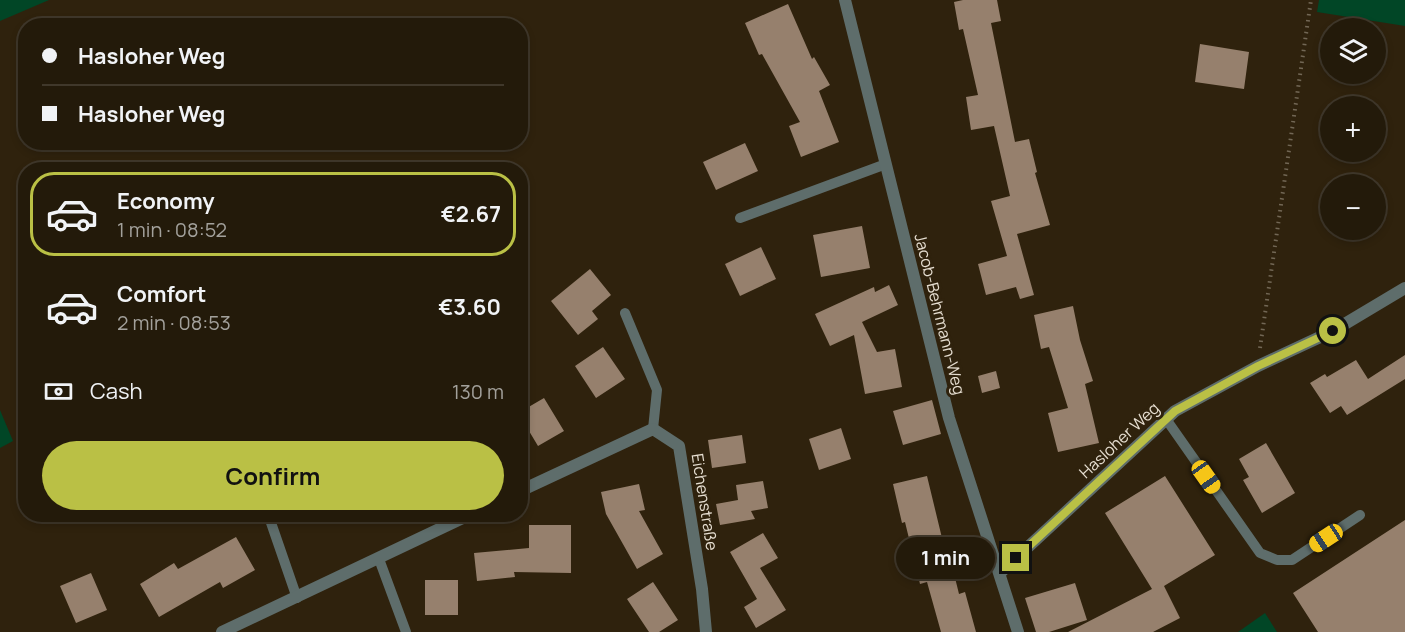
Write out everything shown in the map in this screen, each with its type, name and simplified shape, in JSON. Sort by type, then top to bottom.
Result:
[{"type":"street","name":"Jacob-Behrmann-Weg","points":[[845,0],[949,418],[1018,632]]},
{"type":"street","name":"Hasloher Weg","points":[[999,573],[1175,411],[1258,366],[1333,331],[1405,288]]},
{"type":"street","points":[[528,487],[653,429]]},
{"type":"street","name":"Eichenstraße","points":[[653,429],[679,446],[702,589],[706,632]]},
{"type":"street","points":[[222,632],[455,522]]},
{"type":"lane","points":[[740,218],[886,164]]},
{"type":"lane","points":[[626,313],[657,390],[653,429]]},
{"type":"lane","points":[[1166,419],[1260,553],[1278,560],[1292,560],[1360,515]]},
{"type":"lane","points":[[271,522],[297,598]]},
{"type":"lane","points":[[379,559],[406,632]]},
{"type":"path","points":[[1258,366],[1311,0]]},
{"type":"green space","points":[[0,0],[49,0],[0,21]]},
{"type":"green space","points":[[1319,0],[1405,0],[1405,26],[1386,23],[1386,18],[1355,18],[1317,12]]},
{"type":"green space","points":[[0,410],[13,441],[0,448]]},
{"type":"green space","points":[[1265,613],[1277,632],[1238,632]]},
{"type":"building","points":[[997,0],[1001,21],[991,23],[1015,142],[1029,139],[1037,172],[1035,173],[1050,225],[1017,234],[1034,295],[1020,299],[1016,287],[986,295],[978,264],[1007,256],[991,201],[1010,196],[994,126],[971,130],[966,97],[978,95],[963,29],[959,30],[954,2]]},
{"type":"building","points":[[788,4],[812,59],[814,57],[830,85],[819,91],[839,142],[801,157],[789,126],[800,122],[762,54],[759,55],[745,23]]},
{"type":"building","points":[[1200,44],[1249,52],[1244,89],[1195,82]]},
{"type":"building","points":[[745,143],[758,171],[716,190],[703,162]]},
{"type":"building","points":[[862,226],[870,268],[821,277],[813,235]]},
{"type":"building","points":[[761,247],[776,279],[740,296],[725,264]]},
{"type":"building","points":[[590,269],[611,295],[592,311],[598,319],[578,335],[551,301]]},
{"type":"building","points":[[889,285],[898,305],[862,322],[877,352],[895,349],[902,387],[865,394],[854,335],[830,346],[815,314],[874,287],[875,292]]},
{"type":"building","points":[[1073,306],[1080,340],[1093,381],[1085,384],[1099,443],[1058,452],[1048,413],[1068,408],[1049,347],[1041,349],[1034,315]]},
{"type":"building","points":[[603,347],[625,379],[596,398],[575,366]]},
{"type":"building","points":[[1405,355],[1405,379],[1347,415],[1341,406],[1330,413],[1310,383],[1325,374],[1327,377],[1356,360],[1368,379]]},
{"type":"building","points":[[996,371],[1000,388],[982,393],[978,376]]},
{"type":"building","points":[[544,398],[564,431],[538,446],[528,429],[528,407]]},
{"type":"building","points":[[932,400],[941,434],[903,445],[893,411]]},
{"type":"building","points":[[841,428],[851,459],[819,470],[809,439]]},
{"type":"building","points":[[742,435],[746,463],[712,468],[708,440]]},
{"type":"building","points":[[1266,443],[1295,493],[1262,513],[1243,480],[1249,477],[1239,459]]},
{"type":"building","points":[[927,476],[959,594],[965,592],[976,632],[941,632],[927,582],[920,584],[893,484]]},
{"type":"building","points":[[1165,476],[1215,555],[1164,586],[1180,618],[1153,632],[1068,632],[1152,589],[1105,513]]},
{"type":"building","points":[[763,481],[768,508],[751,511],[755,519],[720,525],[716,504],[738,500],[736,485]]},
{"type":"building","points":[[639,484],[645,510],[639,511],[663,554],[637,569],[606,514],[601,492]]},
{"type":"building","points":[[1405,520],[1405,632],[1318,632],[1293,593]]},
{"type":"building","points":[[529,525],[571,525],[571,573],[514,572],[515,577],[477,581],[474,553],[529,548]]},
{"type":"building","points":[[763,533],[778,558],[760,568],[786,610],[756,628],[744,607],[757,599],[730,552]]},
{"type":"building","points":[[236,537],[255,570],[223,588],[220,582],[159,617],[140,584],[174,563],[178,569]]},
{"type":"building","points":[[91,573],[107,610],[76,623],[60,586]]},
{"type":"building","points":[[425,580],[458,580],[458,615],[425,615]]},
{"type":"building","points":[[653,582],[678,620],[659,632],[649,632],[627,599]]},
{"type":"building","points":[[1075,583],[1087,620],[1049,632],[1036,632],[1025,598]]},
{"type":"route","points":[[1016,558],[1175,411],[1258,366],[1333,331]]}]
